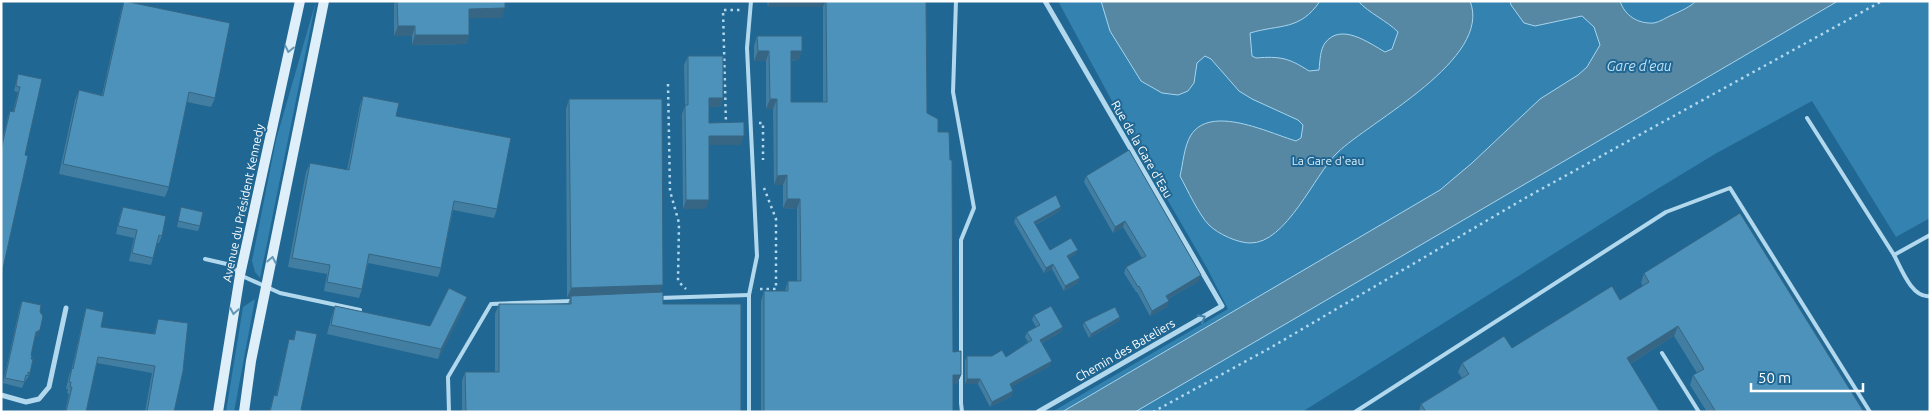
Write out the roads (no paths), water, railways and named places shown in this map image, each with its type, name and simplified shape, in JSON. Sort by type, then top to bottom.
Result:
[{"type":"main road","name":"Avenue du Président Kennedy","points":[[218,412],[240,275],[300,1]]},
{"type":"main road","points":[[244,412],[266,287],[324,1]]},
{"type":"street","name":"Rue de la Gare d'Eau","points":[[1045,1],[1222,306]]},
{"type":"street","name":"Chemin des Bateliers","points":[[1038,412],[1222,306]]},
{"type":"street","points":[[1,395],[26,402],[39,399],[49,387],[66,308]]},
{"type":"lane","points":[[749,412],[749,292],[757,256],[747,48],[751,1]]},
{"type":"lane","points":[[956,1],[953,92],[974,208],[961,240],[962,412]]},
{"type":"lane","points":[[1807,118],[1916,293],[1924,297],[1930,296]]},
{"type":"lane","points":[[1355,412],[1666,212],[1730,188],[1870,412]]},
{"type":"lane","points":[[1894,255],[1930,235]]},
{"type":"lane","points":[[205,259],[231,265],[240,275],[280,293],[360,310]]},
{"type":"lane","points":[[655,298],[749,292]]},
{"type":"lane","points":[[449,412],[448,377],[491,304],[578,301]]},
{"type":"lane","points":[[1662,353],[1699,412]]},
{"type":"water","points":[[1101,1],[1320,1],[1312,11],[1297,22],[1250,33],[1252,56],[1256,58],[1272,57],[1284,59],[1296,63],[1309,71],[1319,70],[1323,46],[1332,37],[1339,34],[1355,36],[1385,52],[1392,49],[1398,32],[1358,1],[1470,1],[1472,23],[1464,45],[1447,66],[1425,87],[1337,153],[1299,206],[1276,232],[1263,240],[1245,243],[1218,232],[1205,221],[1197,209],[1180,176],[1189,139],[1200,126],[1212,122],[1226,121],[1256,127],[1296,141],[1301,138],[1303,125],[1298,120],[1239,91],[1211,59],[1205,56],[1197,63],[1194,83],[1188,91],[1178,95],[1162,93],[1141,81],[1110,31]]},
{"type":"water","name":"Gare d'eau","points":[[1510,1],[1620,1],[1625,11],[1633,18],[1643,22],[1654,23],[1685,9],[1696,1],[1838,1],[1135,412],[1062,412],[1440,190],[1472,163],[1540,99],[1578,75],[1587,67],[1600,45],[1594,27],[1582,16],[1535,26],[1524,23]]},
{"type":"park label","name":"La Gare d'eau","points":[[1328,160]]}]
